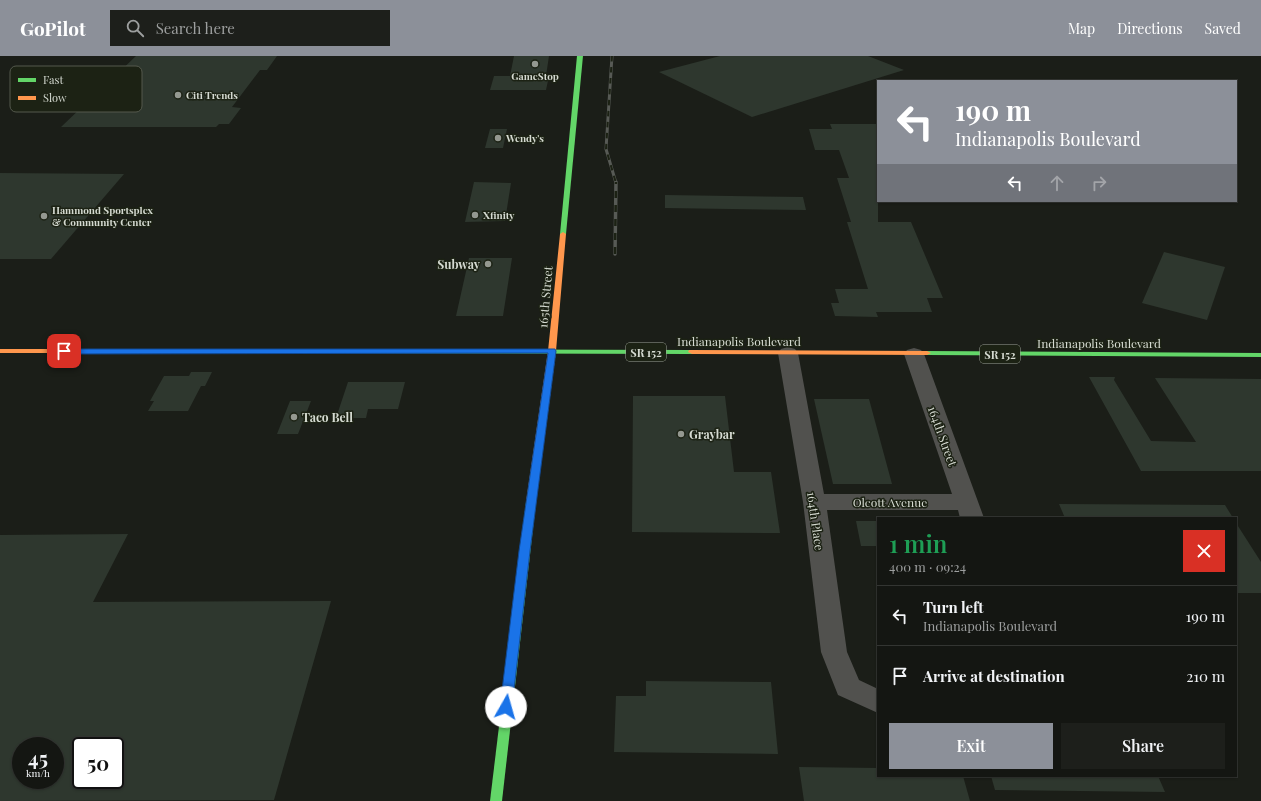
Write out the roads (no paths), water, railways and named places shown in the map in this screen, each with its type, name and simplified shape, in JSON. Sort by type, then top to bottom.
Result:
[{"type":"main road","name":"165th Street","points":[[496,801],[524,551],[552,351],[580,56]]},
{"type":"main road","name":"Indianapolis Boulevard","points":[[0,351],[552,351],[1261,355]]},
{"type":"street","name":"164th Place","points":[[788,353],[814,502],[834,652],[848,686],[877,701]]},
{"type":"street","name":"164th Street","points":[[914,354],[969,510]]},
{"type":"street","name":"Olcott Avenue","points":[[814,502],[969,510]]},
{"type":"railway","points":[[612,56],[606,149],[616,183]]},
{"type":"railway","points":[[615,254],[616,183]]},
{"type":"place","name":"GameStop","points":[[535,64]]},
{"type":"place","name":"Citi Trends","points":[[178,95]]},
{"type":"place","name":"Wendy's","points":[[498,138]]},
{"type":"place","name":"Xfinity","points":[[475,215]]},
{"type":"place","name":"Hammond Sportsplex & Community Center","points":[[44,216]]},
{"type":"place","name":"Subway","points":[[488,264]]},
{"type":"place","name":"Taco Bell","points":[[294,417]]},
{"type":"place","name":"Graybar","points":[[681,434]]}]
